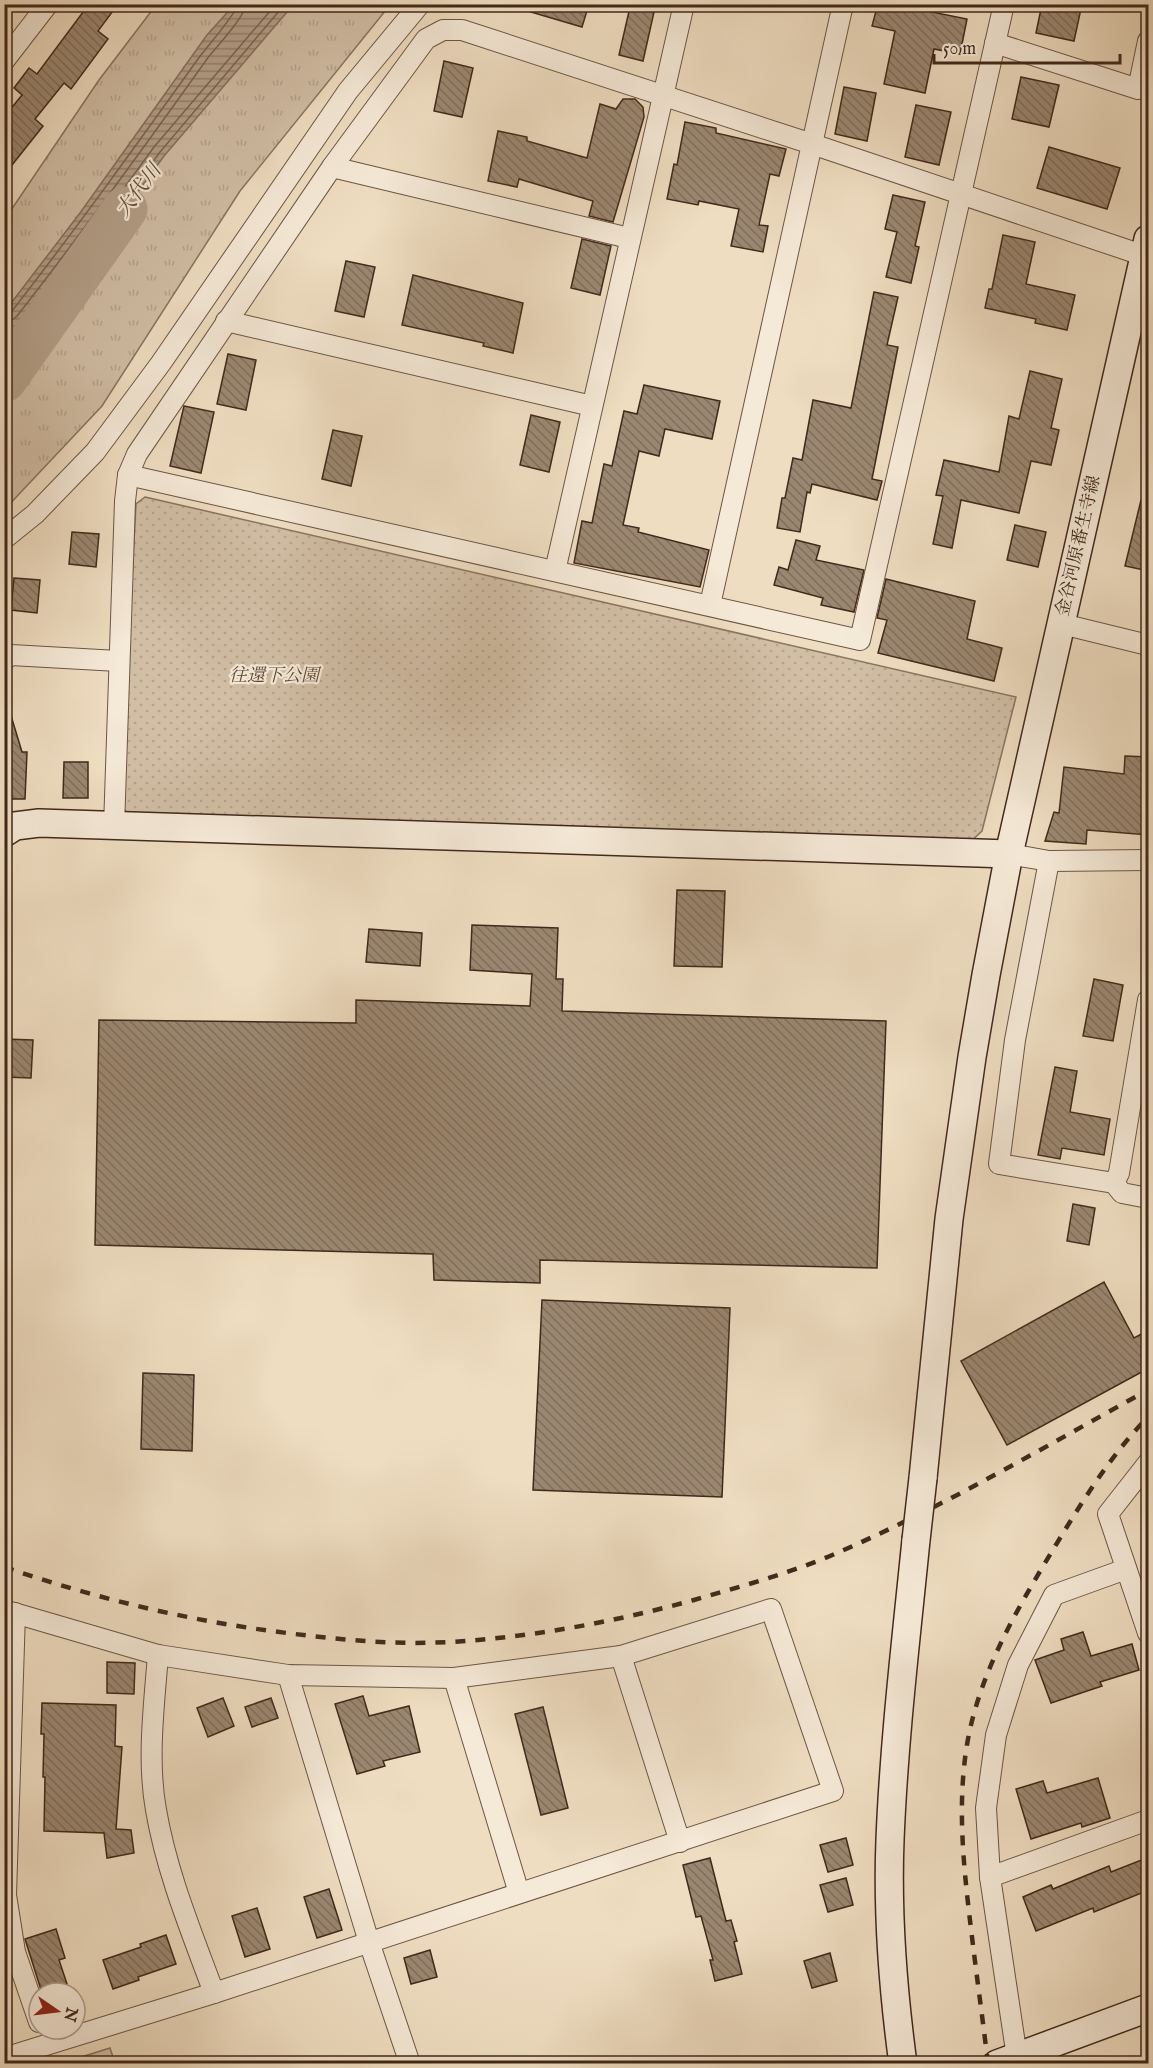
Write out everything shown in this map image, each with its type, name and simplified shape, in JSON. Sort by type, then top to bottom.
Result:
[{"type":"street","points":[[4,61],[48,4]]},
{"type":"street","points":[[4,539],[35,514],[95,452],[161,363],[348,91],[420,4]]},
{"type":"street","points":[[555,571],[684,4]]},
{"type":"street","points":[[710,605],[843,4]]},
{"type":"street","points":[[128,475],[860,640],[1004,4]]},
{"type":"street","points":[[114,827],[118,661],[128,475],[137,454],[226,321],[332,167],[426,39],[443,30],[462,30],[961,194],[1147,251]]},
{"type":"street","points":[[995,43],[1138,89],[1149,41]]},
{"type":"street","points":[[332,167],[629,238]]},
{"type":"street","name":"金谷河原番生寺線","points":[[903,2064],[892,1963],[890,1842],[893,1775],[949,1219],[986,975],[1010,854],[1147,251]]},
{"type":"street","points":[[226,321],[592,406]]},
{"type":"street","points":[[1062,624],[1149,645]]},
{"type":"street","points":[[4,660],[11,655],[118,661]]},
{"type":"street","points":[[4,833],[15,826],[39,823],[1010,854],[1049,861],[1149,860]]},
{"type":"street","points":[[1049,861],[1015,1040],[999,1164],[1114,1183],[1122,1193],[1149,1198]]},
{"type":"street","points":[[1114,1183],[1119,1173],[1149,1000]]},
{"type":"street","points":[[1149,1463],[1108,1514],[1149,1633]]},
{"type":"street","points":[[1126,1569],[1054,1594],[1018,1665],[996,1735],[986,1808],[990,1877],[1011,2061],[1149,2008]]},
{"type":"street","points":[[27,1987],[15,1952],[6,1895],[10,1612],[158,1655],[288,1675],[454,1678],[621,1656],[771,1610],[833,1791],[214,1993],[87,2026]]},
{"type":"street","points":[[158,1655],[152,1743],[156,1809],[171,1875],[214,1993]]},
{"type":"street","points":[[621,1656],[680,1842]]},
{"type":"street","points":[[288,1675],[369,1942],[410,2064]]},
{"type":"street","points":[[454,1678],[519,1893]]},
{"type":"street","points":[[990,1877],[1149,1820]]},
{"type":"street","points":[[4,2058],[37,2041]]},
{"type":"green space","points":[[156,5],[390,5],[240,191],[102,406],[5,509],[5,219],[99,80]]},
{"type":"green space","name":"往還下公園","points":[[145,497],[1016,697],[982,831],[969,843],[130,817],[120,804],[136,504]]},
{"type":"green space","points":[[110,2048],[115,2063],[62,2063]]},
{"type":"water","points":[[234,5],[293,5],[164,156],[5,375],[5,311],[80,213],[207,35]]},
{"type":"building","points":[[89,4],[118,4],[98,31],[108,39],[71,89],[64,83],[35,119],[43,126],[4,175],[4,117],[22,95],[14,88],[29,68],[37,74]]},
{"type":"building","points":[[525,4],[589,4],[582,27],[524,10]]},
{"type":"building","points":[[878,4],[918,4],[917,9],[967,19],[960,54],[934,49],[925,93],[884,84],[895,31],[872,26]]},
{"type":"building","points":[[1042,4],[1082,4],[1074,41],[1036,33]]},
{"type":"building","points":[[630,7],[654,12],[643,61],[619,55]]},
{"type":"building","points":[[444,61],[473,68],[462,117],[434,111]]},
{"type":"building","points":[[1021,77],[1059,85],[1049,127],[1012,119]]},
{"type":"building","points":[[844,87],[876,93],[867,141],[835,134]]},
{"type":"building","points":[[623,99],[635,99],[643,107],[644,117],[613,222],[589,216],[593,201],[519,179],[517,187],[488,181],[498,131],[527,137],[527,141],[587,158],[600,104],[616,109]]},
{"type":"building","points":[[916,105],[951,112],[939,165],[905,157]]},
{"type":"building","points":[[685,122],[716,128],[716,133],[786,149],[779,176],[770,174],[759,225],[768,226],[763,252],[731,246],[739,209],[699,201],[698,205],[667,199],[674,164],[677,165]]},
{"type":"building","points":[[1049,147],[1120,168],[1107,209],[1037,188]]},
{"type":"building","points":[[893,195],[925,202],[915,246],[919,247],[911,283],[886,277],[897,232],[885,229]]},
{"type":"building","points":[[1003,235],[1035,242],[1026,284],[1075,295],[1067,330],[1035,323],[1036,319],[985,308],[989,289],[992,289]]},
{"type":"building","points":[[582,239],[611,246],[600,295],[571,288]]},
{"type":"building","points":[[346,261],[375,267],[364,317],[335,311]]},
{"type":"building","points":[[413,275],[523,303],[513,353],[483,346],[484,343],[402,325]]},
{"type":"building","points":[[874,292],[898,297],[887,345],[898,347],[872,479],[882,481],[877,500],[812,484],[810,493],[807,492],[800,532],[777,528],[782,498],[785,498],[793,458],[802,460],[813,400],[851,408]]},
{"type":"building","points":[[228,354],[256,360],[246,410],[217,404]]},
{"type":"building","points":[[1030,371],[1062,379],[1051,428],[1059,430],[1051,465],[1031,461],[1019,513],[961,500],[952,548],[933,544],[943,496],[936,495],[944,460],[999,472],[1009,416],[1019,419]]},
{"type":"building","points":[[644,385],[720,401],[712,439],[665,429],[659,456],[639,451],[623,525],[639,528],[638,532],[709,550],[700,587],[574,563],[582,521],[592,523],[604,464],[612,466],[624,411],[637,414]]},
{"type":"building","points":[[184,406],[214,412],[201,473],[170,466]]},
{"type":"building","points":[[531,415],[560,422],[549,472],[520,465]]},
{"type":"building","points":[[333,430],[362,436],[351,486],[322,479]]},
{"type":"building","points":[[1141,500],[1149,501],[1149,571],[1125,566]]},
{"type":"building","points":[[1015,525],[1046,532],[1038,567],[1007,560]]},
{"type":"building","points":[[72,532],[99,534],[96,567],[69,564]]},
{"type":"building","points":[[796,540],[820,546],[816,560],[864,570],[854,612],[821,605],[823,598],[774,585],[779,567],[788,570]]},
{"type":"building","points":[[14,578],[40,580],[37,613],[11,610]]},
{"type":"building","points":[[886,579],[975,601],[967,639],[1002,648],[994,681],[878,653],[887,620],[877,618]]},
{"type":"building","points":[[9,709],[22,752],[27,752],[25,799],[4,799],[4,710]]},
{"type":"building","points":[[1125,756],[1149,757],[1149,835],[1087,830],[1086,844],[1045,841],[1054,812],[1059,813],[1064,767],[1124,774]]},
{"type":"building","points":[[64,762],[88,762],[88,798],[63,798]]},
{"type":"building","points":[[677,890],[725,891],[722,967],[674,966]]},
{"type":"building","points":[[472,925],[558,928],[556,979],[563,979],[562,1011],[886,1021],[877,1268],[540,1260],[540,1283],[434,1280],[433,1254],[95,1245],[99,1020],[356,1023],[356,1000],[530,1006],[532,974],[470,970]]},
{"type":"building","points":[[369,929],[422,933],[420,966],[366,962]]},
{"type":"building","points":[[1094,979],[1123,985],[1113,1041],[1083,1036]]},
{"type":"building","points":[[4,1039],[33,1040],[31,1078],[4,1077]]},
{"type":"building","points":[[1055,1067],[1077,1071],[1070,1112],[1110,1119],[1104,1155],[1062,1148],[1060,1159],[1038,1155]]},
{"type":"building","points":[[1073,1204],[1095,1208],[1089,1245],[1067,1241]]},
{"type":"building","points":[[1104,1282],[1134,1338],[1149,1330],[1149,1368],[1007,1445],[961,1361]]},
{"type":"building","points":[[542,1300],[730,1308],[722,1497],[533,1490]]},
{"type":"building","points":[[143,1373],[194,1375],[192,1451],[141,1449]]},
{"type":"building","points":[[1083,1632],[1091,1656],[1132,1644],[1139,1670],[1100,1682],[1102,1686],[1051,1703],[1035,1660],[1064,1650],[1061,1639]]},
{"type":"building","points":[[107,1662],[135,1663],[134,1694],[107,1693]]},
{"type":"building","points":[[363,1696],[369,1716],[409,1706],[420,1752],[383,1761],[385,1766],[357,1774],[335,1704]]},
{"type":"building","points":[[223,1698],[234,1726],[208,1737],[197,1708]]},
{"type":"building","points":[[271,1698],[278,1718],[252,1727],[245,1707]]},
{"type":"building","points":[[42,1703],[116,1705],[115,1746],[122,1747],[116,1829],[131,1830],[134,1853],[107,1858],[104,1833],[44,1831],[45,1777],[43,1777],[44,1734],[41,1734]]},
{"type":"building","points":[[543,1707],[568,1808],[541,1815],[515,1714]]},
{"type":"building","points":[[1098,1778],[1110,1818],[1082,1827],[1081,1823],[1031,1839],[1016,1789],[1043,1781],[1047,1793]]},
{"type":"building","points":[[846,1838],[853,1865],[828,1872],[820,1845]]},
{"type":"building","points":[[1149,1857],[1149,1890],[1094,1912],[1093,1908],[1036,1931],[1023,1897],[1051,1885],[1053,1889],[1109,1866],[1111,1872]]},
{"type":"building","points":[[710,1858],[726,1921],[731,1920],[737,1941],[734,1942],[742,1974],[715,1981],[710,1960],[713,1960],[701,1916],[696,1917],[683,1865]]},
{"type":"building","points":[[846,1878],[853,1905],[828,1912],[820,1885]]},
{"type":"building","points":[[329,1889],[342,1930],[317,1938],[304,1897]]},
{"type":"building","points":[[257,1908],[270,1949],[245,1957],[232,1916]]},
{"type":"building","points":[[56,1929],[65,1958],[59,1960],[66,1981],[38,1981],[25,1939]]},
{"type":"building","points":[[166,1935],[176,1964],[138,1977],[139,1980],[113,1989],[103,1960],[141,1947],[140,1944]]},
{"type":"building","points":[[430,1950],[437,1977],[411,1984],[404,1958]]},
{"type":"building","points":[[830,1953],[837,1981],[812,1988],[804,1961]]},
{"type":"waterway","name":"大代川","points":[[4,380],[125,209]]},
{"type":"railway","points":[[4,1567],[144,1608],[307,1636],[429,1643],[481,1640],[543,1632],[604,1622],[664,1608],[766,1579],[820,1560],[956,1496],[1148,1390]]},
{"type":"railway","points":[[988,2064],[962,1838],[964,1764],[974,1714],[1001,1642],[1038,1575],[1096,1482],[1120,1448],[1148,1417]]}]
